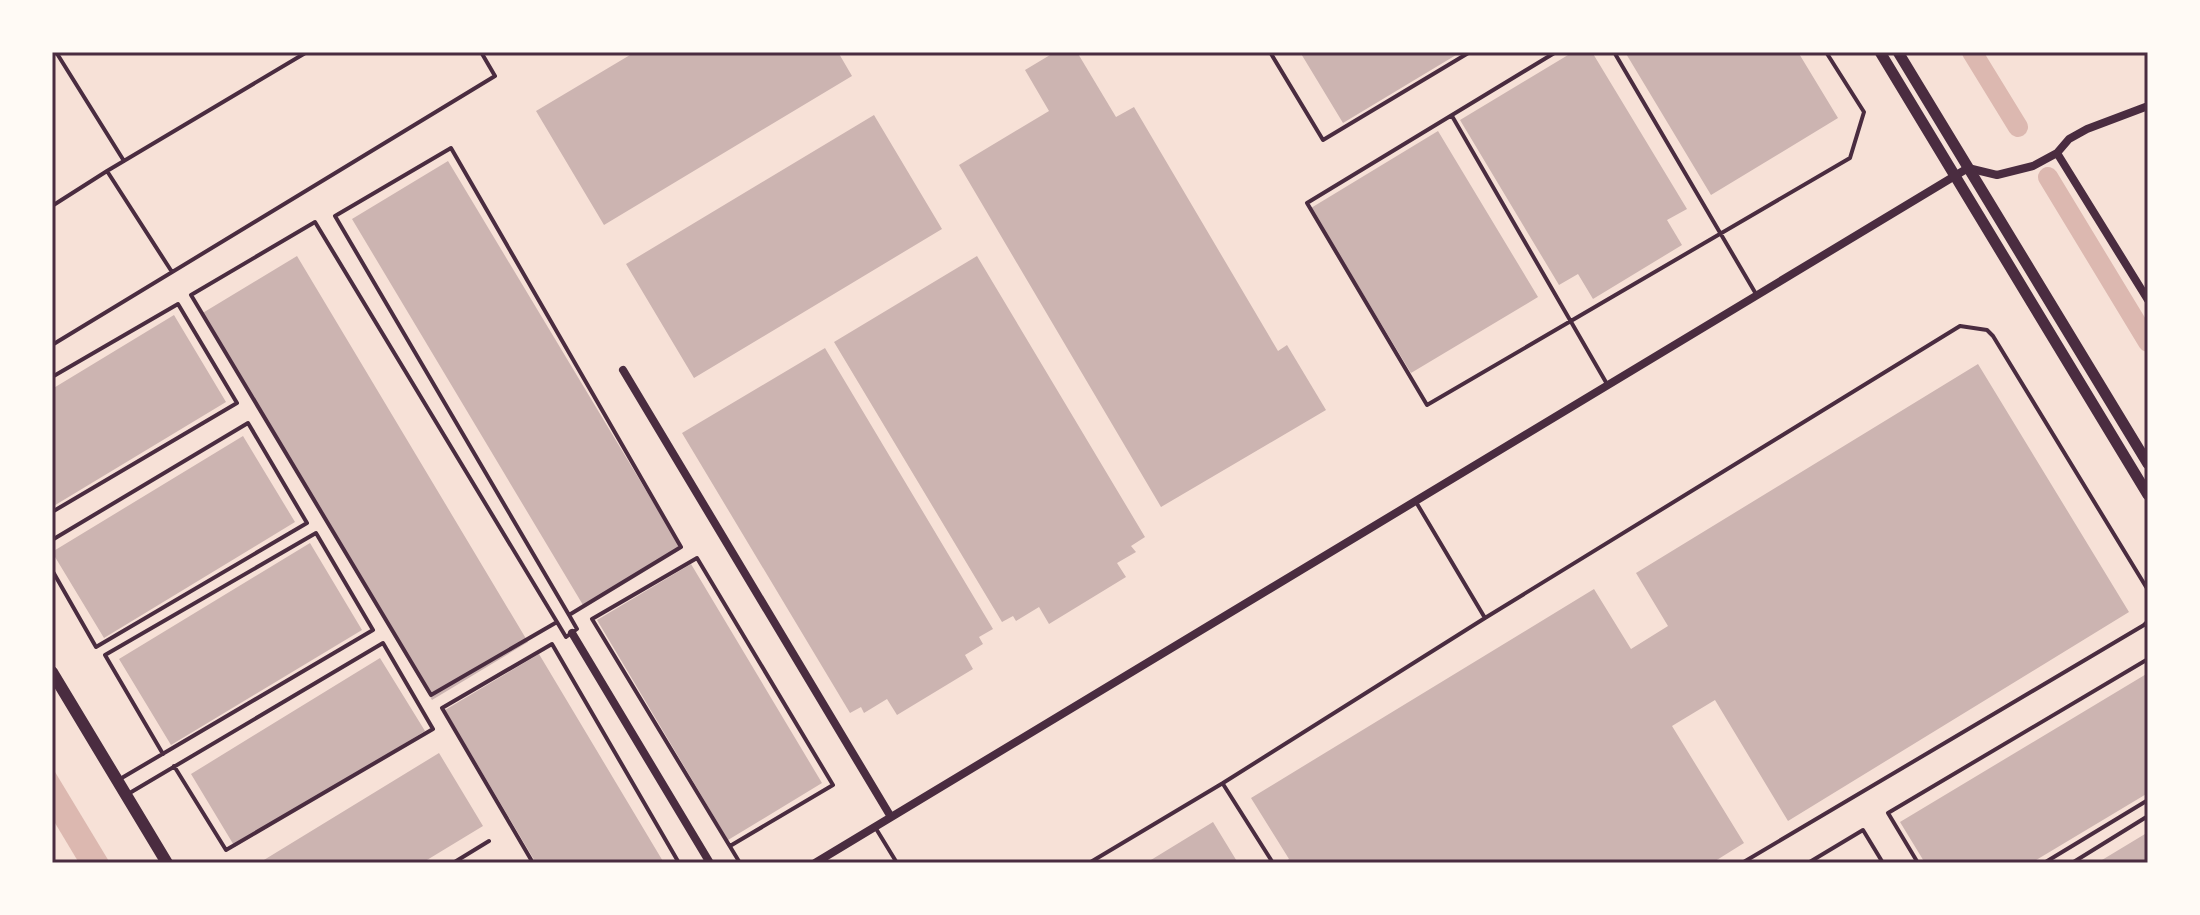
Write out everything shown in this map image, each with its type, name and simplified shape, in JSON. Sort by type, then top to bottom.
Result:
[{"type":"main road","points":[[52,672],[167,863]]},
{"type":"street","points":[[1880,52],[2148,495]]},
{"type":"street","points":[[1898,52],[2148,464]]},
{"type":"street","points":[[815,863],[1968,168],[1997,175],[2033,166],[2057,153],[2069,139],[2087,129],[2148,106]]},
{"type":"street","points":[[2057,153],[2148,300]]},
{"type":"street","points":[[623,370],[891,817]]},
{"type":"street","points":[[572,633],[710,863]]},
{"type":"lane","points":[[56,52],[124,161]]},
{"type":"lane","points":[[52,206],[307,52]]},
{"type":"lane","points":[[52,345],[495,76],[481,52]]},
{"type":"lane","points":[[1270,52],[1323,140],[1470,52]]},
{"type":"lane","points":[[1556,52],[1307,203],[1427,405],[1850,158],[1864,112],[1826,52]]},
{"type":"lane","points":[[1614,52],[1758,296]]},
{"type":"lane","points":[[1452,116],[1608,386]]},
{"type":"lane","points":[[557,622],[431,695],[191,295],[315,222],[557,622],[566,637],[577,629],[335,216],[451,148],[681,547],[569,615]]},
{"type":"lane","points":[[107,171],[172,272]]},
{"type":"lane","points":[[52,377],[178,304],[237,403],[52,512]]},
{"type":"lane","points":[[1089,863],[1960,326],[1987,330],[1993,336],[2148,590]]},
{"type":"lane","points":[[52,540],[248,423],[307,523],[96,647],[52,570]]},
{"type":"lane","points":[[1416,502],[1485,618]]},
{"type":"lane","points":[[117,780],[163,754],[373,630],[316,533],[105,655],[163,754]]},
{"type":"lane","points":[[730,846],[833,785],[697,558],[592,619],[740,863]]},
{"type":"lane","points":[[1742,863],[2148,621]]},
{"type":"lane","points":[[126,795],[174,766],[383,643],[433,729],[226,850],[174,766]]},
{"type":"lane","points":[[533,863],[442,708],[552,644],[679,863]]},
{"type":"lane","points":[[1918,863],[1888,813],[2148,659]]},
{"type":"lane","points":[[1223,783],[1273,863]]},
{"type":"lane","points":[[2044,863],[2148,800]]},
{"type":"lane","points":[[2072,863],[2148,816]]},
{"type":"lane","points":[[875,827],[897,863]]},
{"type":"lane","points":[[1808,863],[1863,830],[1883,863]]},
{"type":"lane","points":[[453,863],[489,841]]},
{"type":"shaded area","points":[[52,767],[110,863],[79,863],[52,818]]},
{"type":"building","points":[[635,52],[838,52],[852,76],[604,225],[536,111]]},
{"type":"building","points":[[1055,52],[1077,52],[1116,117],[1134,107],[1278,351],[1287,345],[1326,410],[1161,507],[959,165],[1049,111],[1025,70]]},
{"type":"building","points":[[1300,52],[1461,52],[1343,123]]},
{"type":"building","points":[[1573,52],[1592,52],[1687,209],[1667,220],[1682,245],[1593,299],[1578,274],[1559,285],[1460,120]]},
{"type":"building","points":[[1625,52],[1798,52],[1838,118],[1711,195]]},
{"type":"building","points":[[874,115],[942,229],[694,378],[626,264]]},
{"type":"building","points":[[1438,131],[1538,297],[1411,373],[1311,208]]},
{"type":"building","points":[[448,161],[680,547],[583,605],[352,219]]},
{"type":"building","points":[[297,256],[528,642],[432,700],[201,314]]},
{"type":"building","points":[[977,256],[1145,537],[1131,546],[1136,552],[1117,563],[1126,577],[1049,624],[1039,607],[1016,621],[1013,616],[1002,622],[834,342]]},
{"type":"building","points":[[174,315],[226,402],[52,507],[52,389]]},
{"type":"building","points":[[825,348],[993,629],[979,637],[983,644],[965,655],[973,669],[897,715],[887,699],[864,713],[861,707],[850,713],[682,433]]},
{"type":"building","points":[[1978,364],[2129,612],[1788,821],[1715,700],[1672,726],[1744,843],[1712,863],[1283,863],[1289,859],[1251,798],[1594,589],[1631,649],[1668,626],[1636,573]]},
{"type":"building","points":[[243,436],[295,522],[104,638],[52,552]]},
{"type":"building","points":[[310,543],[362,630],[171,745],[119,659]]},
{"type":"building","points":[[691,564],[822,783],[728,840],[597,620]]},
{"type":"building","points":[[539,654],[664,863],[536,863],[445,710]]},
{"type":"building","points":[[380,658],[425,731],[235,847],[191,774]]},
{"type":"building","points":[[2148,673],[2148,793],[2031,863],[1925,863],[1900,822]]},
{"type":"building","points":[[439,753],[483,826],[422,863],[259,863]]},
{"type":"building","points":[[1213,822],[1238,863],[1146,863]]},
{"type":"building","points":[[2145,834],[2148,838],[2148,863],[2097,863]]},
{"type":"waterway","points":[[1972,52],[2018,127]]},
{"type":"waterway","points":[[2048,177],[2148,342]]}]
